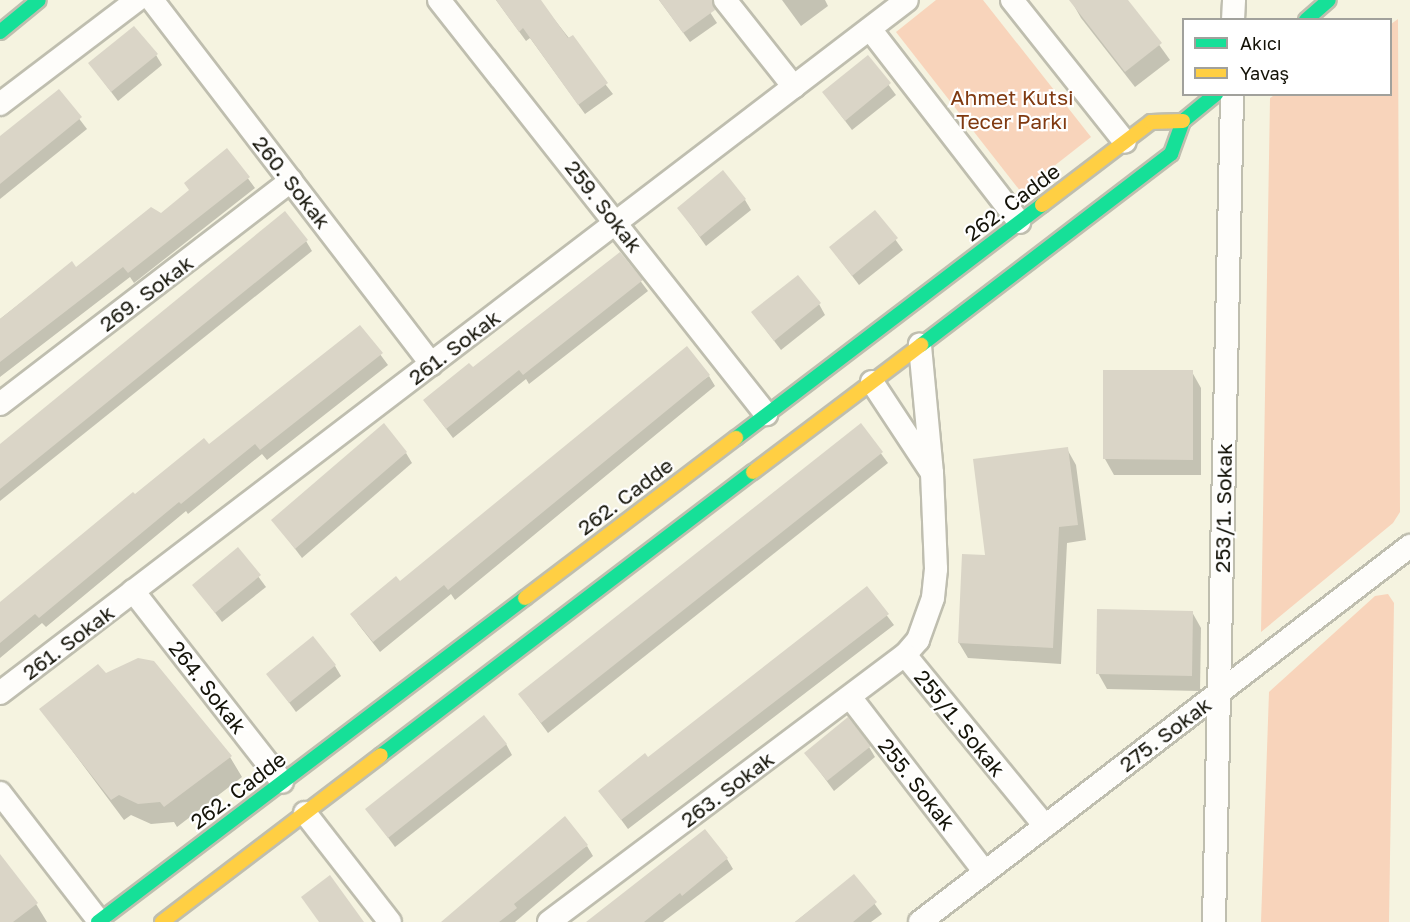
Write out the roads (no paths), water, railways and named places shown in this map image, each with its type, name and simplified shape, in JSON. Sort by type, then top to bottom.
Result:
[{"type":"street","points":[[0,32],[39,0]]},
{"type":"street","points":[[0,104],[137,0]]},
{"type":"street","name":"260. Sokak","points":[[152,0],[431,364]]},
{"type":"street","name":"259. Sokak","points":[[439,0],[617,222],[766,414]]},
{"type":"street","points":[[725,0],[794,87]]},
{"type":"street","name":"261. Sokak","points":[[0,693],[907,0]]},
{"type":"street","points":[[1012,0],[1125,142]]},
{"type":"street","points":[[1233,18],[1234,0]]},
{"type":"street","points":[[1308,18],[1329,0]]},
{"type":"street","points":[[870,29],[1019,222]]},
{"type":"street","points":[[162,922],[1171,154],[1183,121],[1214,96]]},
{"type":"street","name":"253/1. Sokak","points":[[1214,922],[1232,96]]},
{"type":"street","name":"262. Cadde","points":[[99,922],[1151,122],[1183,121]]},
{"type":"street","name":"269. Sokak","points":[[0,404],[291,181]]},
{"type":"street","name":"255/1. Sokak","points":[[920,345],[932,473],[936,569],[933,598],[918,640],[905,655],[1045,826]]},
{"type":"street","points":[[872,382],[932,473]]},
{"type":"street","name":"275. Sokak","points":[[920,922],[1410,546]]},
{"type":"street","name":"264. Sokak","points":[[133,591],[282,782]]},
{"type":"street","name":"263. Sokak","points":[[549,922],[905,655]]},
{"type":"street","name":"255. Sokak","points":[[850,697],[985,872]]},
{"type":"street","points":[[0,793],[99,922]]},
{"type":"street","points":[[305,813],[390,922]]},
{"type":"park label","name":"Ahmet Kutsi Tecer Parkı","points":[[1012,109]]}]
